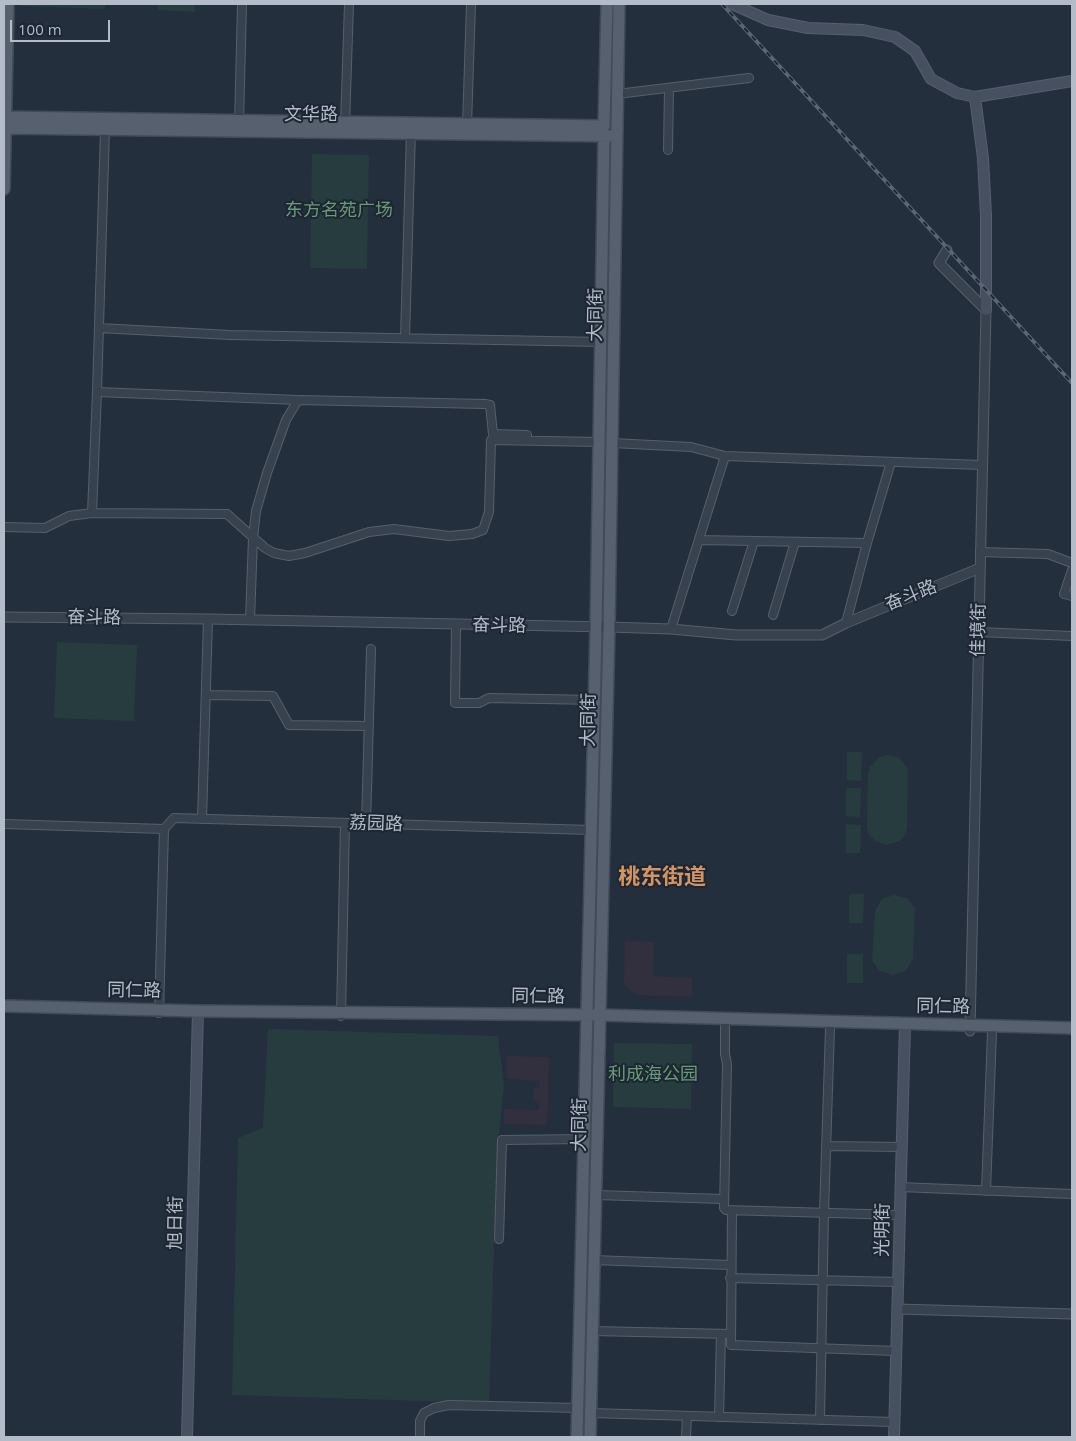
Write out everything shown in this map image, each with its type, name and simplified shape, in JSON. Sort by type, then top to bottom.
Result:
[{"type":"main road","points":[[4,189],[8,4]]},
{"type":"main road","name":"大同街","points":[[590,1437],[596,1195],[592,830],[607,4]]},
{"type":"main road","name":"大同街","points":[[577,1437],[585,1139],[593,1019],[608,627],[619,4]]},
{"type":"main road","points":[[732,4],[768,20],[808,28],[863,30],[896,36],[915,51],[931,78],[957,93],[974,97],[1072,81]]},
{"type":"main road","points":[[974,97],[983,158],[986,216],[986,310]]},
{"type":"main road","name":"文华路","points":[[5,123],[104,129],[239,126]]},
{"type":"main road","name":"文华路","points":[[5,123],[617,131]]},
{"type":"main road","name":"文华路","points":[[411,128],[467,125],[604,131]]},
{"type":"main road","name":"同仁路","points":[[4,1006],[905,1027],[1072,1028]]},
{"type":"main road","name":"同仁路","points":[[4,1011],[159,1011]]},
{"type":"main road","name":"旭日街","points":[[187,1437],[198,1012]]},
{"type":"main road","name":"同仁路","points":[[593,1019],[725,1026],[905,1027]]},
{"type":"main road","name":"光明街","points":[[894,1437],[905,1027]]},
{"type":"main road","name":"同仁路","points":[[970,1028],[992,1032],[1072,1033]]},
{"type":"street","points":[[239,126],[242,4]]},
{"type":"street","points":[[345,127],[349,4]]},
{"type":"street","points":[[467,125],[471,4]]},
{"type":"street","points":[[617,94],[749,78]]},
{"type":"street","points":[[668,150],[669,88]]},
{"type":"street","points":[[405,338],[411,128]]},
{"type":"street","points":[[92,513],[104,129]]},
{"type":"street","points":[[948,250],[939,263],[986,310]]},
{"type":"street","name":"佳境街","points":[[970,1028],[986,310]]},
{"type":"street","points":[[99,328],[230,334],[602,342]]},
{"type":"street","points":[[96,392],[298,400],[484,404],[490,405],[493,434],[599,439]]},
{"type":"street","points":[[250,620],[253,538],[256,511],[286,420],[298,400]]},
{"type":"street","points":[[4,527],[45,528],[69,516],[92,513],[227,514],[265,548],[274,553],[289,556],[305,553],[369,532],[394,529],[449,536],[472,534],[483,530],[489,512],[491,440],[599,439]]},
{"type":"street","points":[[612,443],[691,447],[725,456],[982,465]]},
{"type":"street","points":[[671,629],[725,456]]},
{"type":"street","points":[[846,623],[891,462]]},
{"type":"street","points":[[698,540],[867,543]]},
{"type":"street","points":[[732,611],[754,541]]},
{"type":"street","points":[[773,616],[795,542]]},
{"type":"street","points":[[980,552],[1048,554],[1072,563]]},
{"type":"street","name":"奋斗路","points":[[4,617],[608,627],[671,629],[736,635],[822,635],[846,623],[980,568]]},
{"type":"street","points":[[1072,570],[1064,594],[1072,596]]},
{"type":"street","points":[[202,819],[208,619]]},
{"type":"street","points":[[456,625],[455,703],[479,703],[489,698],[595,700]]},
{"type":"street","points":[[979,632],[1072,636]]},
{"type":"street","points":[[366,824],[371,649]]},
{"type":"street","points":[[206,695],[273,696],[289,725],[369,726]]},
{"type":"street","name":"荔园路","points":[[164,829],[174,818],[592,830]]},
{"type":"street","points":[[341,1015],[345,823]]},
{"type":"street","points":[[4,824],[164,829],[159,1011]]},
{"type":"street","points":[[725,1026],[727,1064],[724,1208],[726,1210],[900,1216]]},
{"type":"street","points":[[820,1420],[830,1028]]},
{"type":"street","points":[[986,1191],[992,1032]]},
{"type":"street","points":[[499,1239],[502,1140],[585,1139]]},
{"type":"street","points":[[826,1146],[902,1147]]},
{"type":"street","points":[[900,1187],[1072,1194]]},
{"type":"street","points":[[596,1195],[723,1199]]},
{"type":"street","points":[[732,1210],[730,1265],[731,1345],[896,1350]]},
{"type":"street","points":[[593,1260],[730,1265]]},
{"type":"street","points":[[730,1278],[898,1282]]},
{"type":"street","points":[[897,1310],[1072,1314]]},
{"type":"street","points":[[592,1331],[730,1334]]},
{"type":"street","points":[[719,1417],[721,1334]]},
{"type":"street","points":[[420,1437],[420,1421],[424,1413],[434,1408],[450,1405],[578,1408]]},
{"type":"street","points":[[591,1413],[894,1422]]},
{"type":"street","points":[[686,1416],[686,1437]]},
{"type":"shaded area","points":[[625,941],[654,942],[653,976],[692,978],[692,996],[637,995],[624,985]]},
{"type":"shaded area","points":[[507,1056],[549,1057],[547,1125],[504,1124],[504,1109],[539,1110],[539,1101],[533,1101],[534,1088],[539,1088],[540,1081],[507,1079]]},
{"type":"green space","points":[[22,4],[105,4],[105,9],[22,6]]},
{"type":"green space","points":[[158,4],[195,4],[195,12],[158,10]]},
{"type":"green space","name":"东方名苑广场","points":[[312,154],[369,155],[367,269],[310,268]]},
{"type":"green space","points":[[57,642],[137,645],[134,721],[54,718]]},
{"type":"green space","points":[[847,752],[862,752],[861,781],[847,780]]},
{"type":"green space","points":[[887,755],[900,758],[908,770],[907,829],[900,841],[886,845],[874,840],[869,835],[867,828],[868,774],[870,767],[880,757]]},
{"type":"green space","points":[[846,788],[861,788],[860,817],[846,816]]},
{"type":"green space","points":[[846,824],[861,825],[860,853],[846,853]]},
{"type":"green space","points":[[849,894],[864,894],[863,923],[849,923]]},
{"type":"green space","points":[[894,895],[907,898],[915,908],[913,960],[905,971],[893,975],[880,971],[872,960],[875,910],[882,899]]},
{"type":"green space","points":[[847,954],[863,954],[863,983],[847,983]]},
{"type":"green space","points":[[268,1029],[498,1036],[504,1087],[497,1150],[489,1403],[232,1395],[238,1138],[263,1128]]},
{"type":"green space","name":"利成海公园","points":[[614,1043],[692,1044],[691,1109],[613,1107]]},
{"type":"railway","points":[[722,4],[1072,383]]},
{"type":"district","name":"桃东街道","points":[[662,878]]}]
